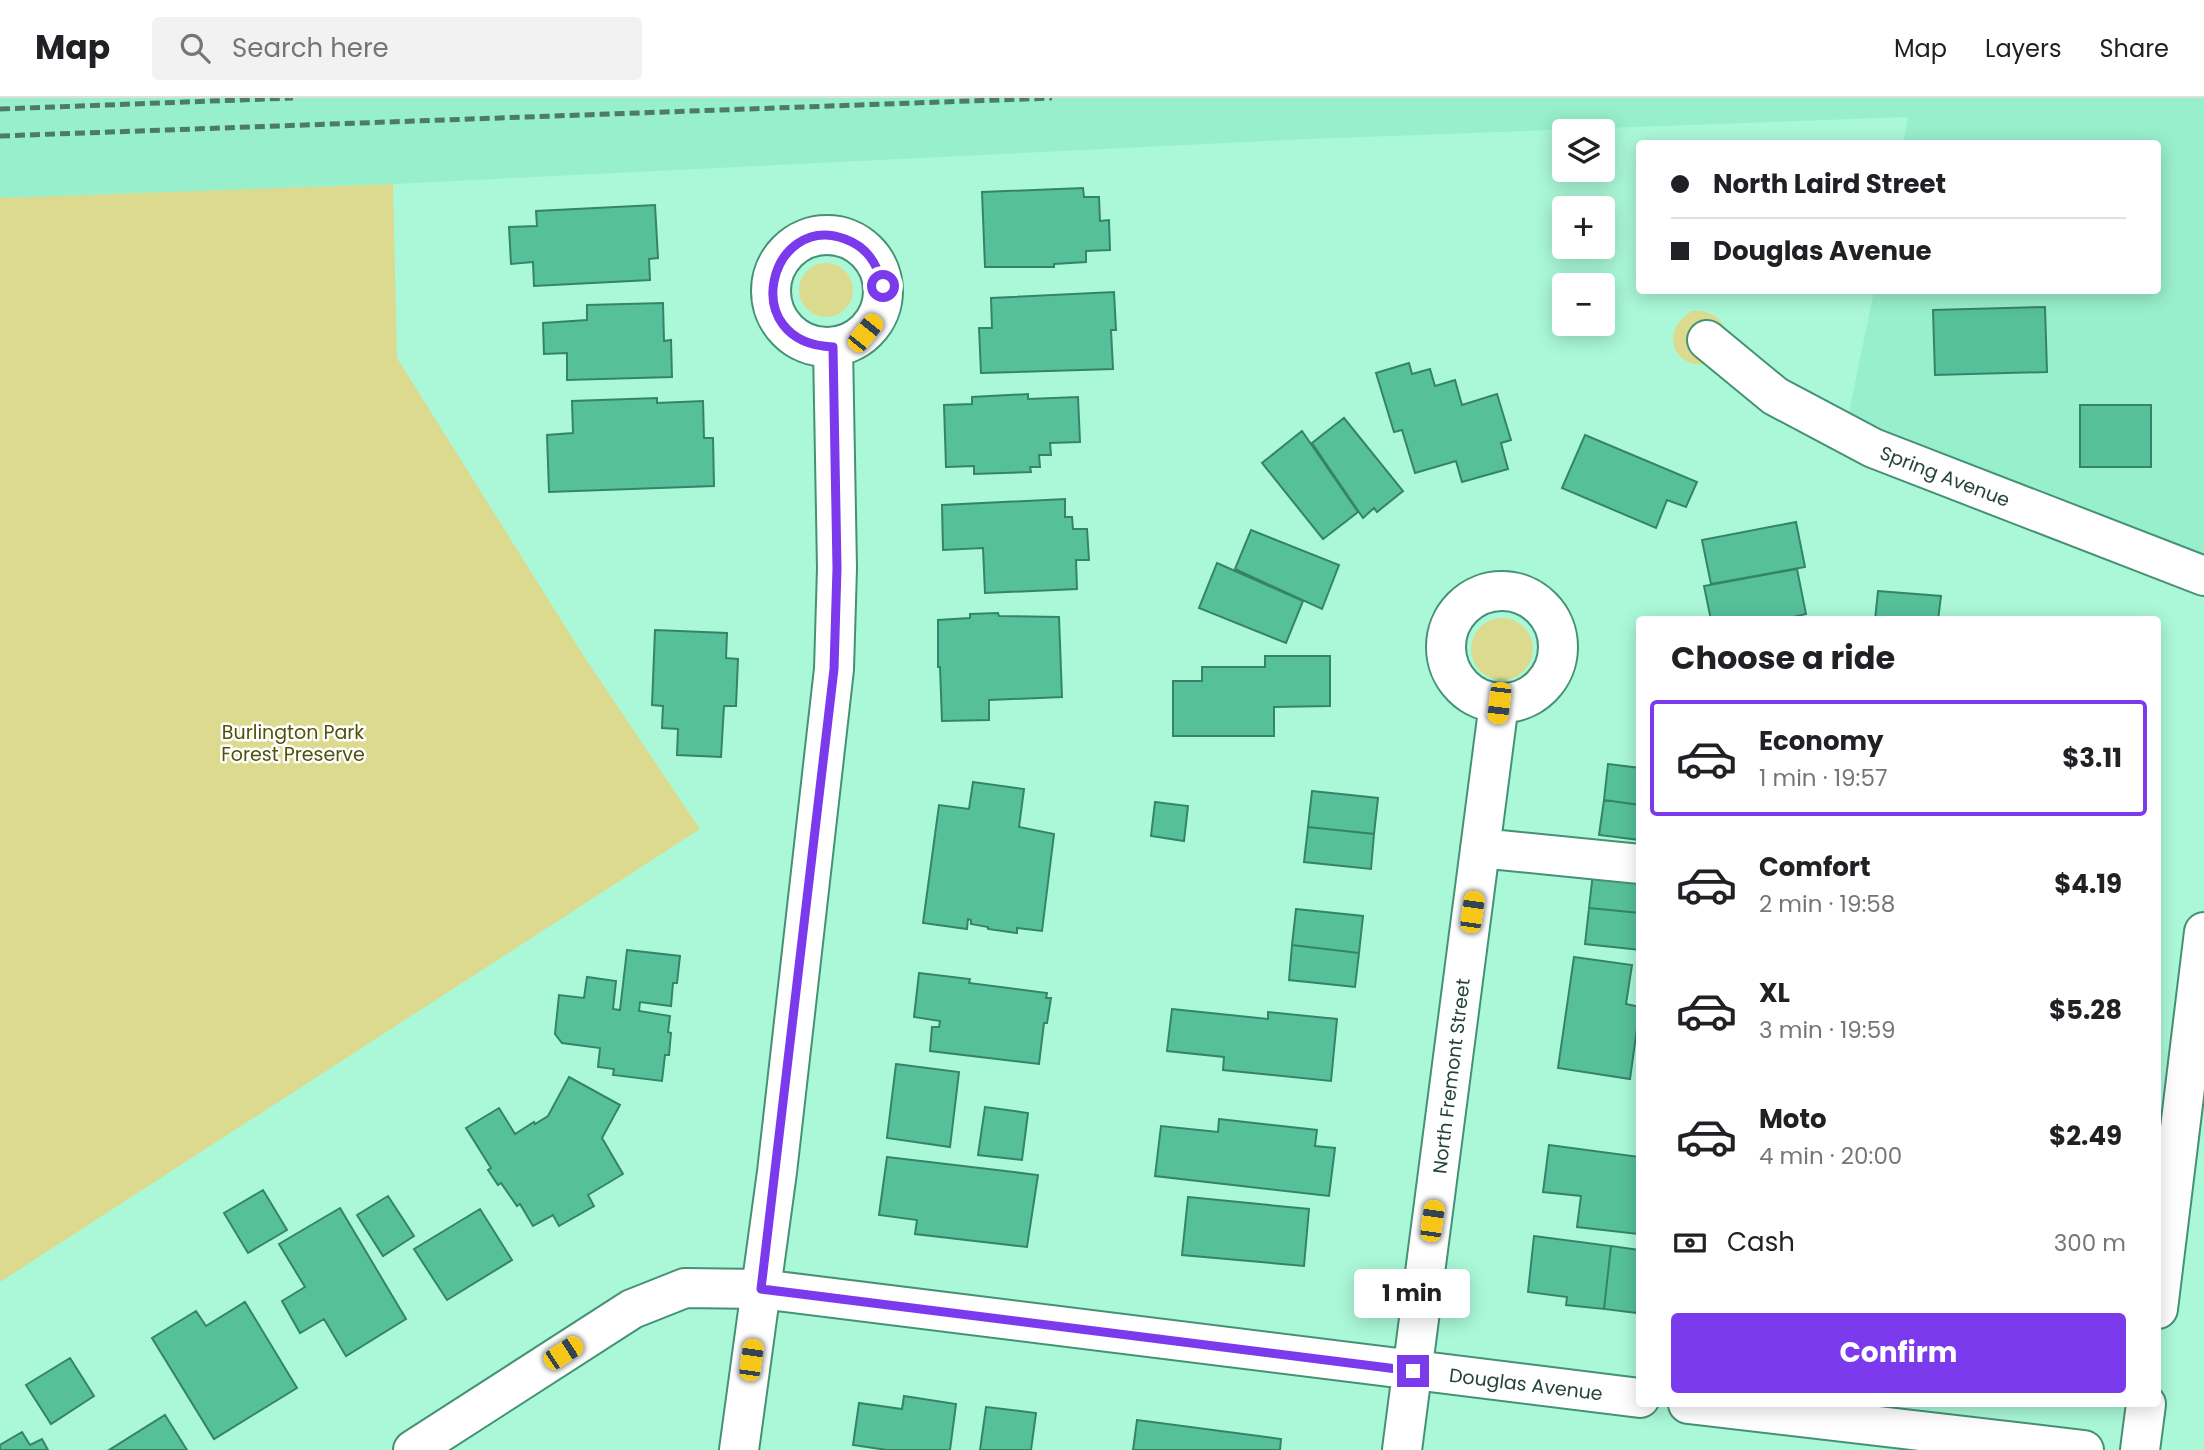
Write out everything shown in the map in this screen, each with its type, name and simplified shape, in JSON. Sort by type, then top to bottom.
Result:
[{"type":"street","name":"Spring Avenue","points":[[1706,340],[1775,396],[1873,448],[2204,576]]},
{"type":"street","points":[[739,1450],[761,1289],[834,669],[837,568],[833,347]]},
{"type":"street","name":"North Fremont Street","points":[[1402,1450],[1499,703]]},
{"type":"street","points":[[1480,848],[1636,864]]},
{"type":"street","points":[[2161,1289],[2197,1047],[2204,932]]},
{"type":"street","name":"Douglas Avenue","points":[[413,1450],[632,1309],[685,1288],[761,1289],[1636,1398]]},
{"type":"street","points":[[1714,1407],[2084,1450]]},
{"type":"street","points":[[2140,1450],[2146,1407]]},
{"type":"shaded area","points":[[0,98],[2204,98],[2204,555],[1847,422],[1873,294],[2161,294],[2161,140],[1904,140],[1908,117],[1615,128],[1615,119],[1552,119],[1552,130],[1308,139],[393,184],[0,198]]},
{"type":"green space","name":"Burlington Park Forest Preserve","points":[[393,184],[397,358],[585,658],[700,829],[0,1282],[0,198]]},
{"type":"green space","points":[[826,263],[845,271],[853,290],[845,309],[826,317],[807,309],[799,290],[807,271]]},
{"type":"green space","points":[[1692,311],[1715,316],[1725,329],[1727,335],[1710,364],[1687,361],[1674,347],[1676,328]]},
{"type":"green space","points":[[1496,618],[1508,618],[1524,627],[1531,637],[1531,661],[1524,671],[1508,680],[1496,680],[1485,675],[1476,666],[1471,655],[1471,643],[1476,632],[1485,623]]},
{"type":"building","points":[[1083,188],[1084,197],[1099,197],[1100,221],[1109,220],[1110,250],[1086,251],[1086,262],[1054,264],[1054,267],[985,267],[982,192]]},
{"type":"building","points":[[655,205],[658,258],[649,259],[650,280],[534,286],[533,262],[511,264],[509,227],[537,226],[536,211]]},
{"type":"building","points":[[1114,292],[1116,330],[1111,330],[1113,369],[981,373],[979,328],[992,328],[991,298]]},
{"type":"building","points":[[663,303],[664,341],[671,340],[672,377],[567,380],[567,353],[544,354],[543,323],[587,320],[587,305]]},
{"type":"building","points":[[2045,307],[2047,372],[1935,375],[1933,310]]},
{"type":"building","points":[[1409,363],[1412,374],[1430,369],[1435,386],[1455,380],[1462,405],[1497,394],[1511,440],[1501,443],[1508,469],[1462,482],[1456,461],[1415,473],[1402,430],[1394,432],[1376,373]]},
{"type":"building","points":[[1028,394],[1028,399],[1078,397],[1080,442],[1050,443],[1051,455],[1039,455],[1040,467],[1030,467],[1031,472],[974,474],[974,466],[946,467],[944,405],[972,404],[972,397]]},
{"type":"building","points":[[657,398],[657,403],[703,401],[704,438],[713,438],[714,486],[549,492],[547,435],[573,433],[572,401]]},
{"type":"building","points":[[2080,405],[2151,405],[2151,467],[2080,467]]},
{"type":"building","points":[[1344,418],[1403,491],[1377,512],[1374,508],[1363,518],[1312,443]]},
{"type":"building","points":[[1302,431],[1358,512],[1323,539],[1262,463]]},
{"type":"building","points":[[1585,435],[1697,482],[1686,507],[1667,500],[1656,528],[1562,488]]},
{"type":"building","points":[[1065,499],[1065,517],[1072,517],[1073,529],[1087,529],[1089,560],[1076,560],[1077,589],[985,593],[983,548],[943,550],[942,505]]},
{"type":"building","points":[[1796,522],[1805,567],[1711,584],[1702,540]]},
{"type":"building","points":[[1251,530],[1339,565],[1322,609],[1235,569]]},
{"type":"building","points":[[1217,563],[1303,601],[1286,643],[1199,608]]},
{"type":"building","points":[[1797,569],[1806,614],[1710,616],[1704,586]]},
{"type":"building","points":[[1878,591],[1941,596],[1938,616],[1875,616]]},
{"type":"building","points":[[998,613],[999,616],[1059,617],[1062,697],[989,700],[989,720],[942,721],[938,620],[970,618],[970,614]]},
{"type":"building","points":[[655,630],[727,633],[726,658],[738,659],[736,706],[724,706],[721,757],[677,755],[678,729],[662,728],[663,706],[652,705]]},
{"type":"building","points":[[1265,656],[1330,656],[1330,706],[1274,707],[1274,736],[1173,736],[1173,681],[1202,681],[1202,667],[1265,667]]},
{"type":"building","points":[[1608,764],[1636,768],[1636,804],[1604,800]]},
{"type":"building","points":[[973,782],[1024,789],[1019,827],[1054,834],[1042,931],[1017,928],[1017,933],[988,929],[971,924],[968,919],[967,929],[923,923],[939,805],[969,809]]},
{"type":"building","points":[[1312,791],[1378,798],[1374,834],[1308,827]]},
{"type":"building","points":[[1604,800],[1636,804],[1636,840],[1599,835]]},
{"type":"building","points":[[1155,802],[1188,806],[1184,841],[1151,836]]},
{"type":"building","points":[[1308,827],[1374,834],[1371,869],[1304,862]]},
{"type":"building","points":[[1593,873],[1636,878],[1636,913],[1589,908]]},
{"type":"building","points":[[1589,908],[1636,913],[1636,950],[1585,944]]},
{"type":"building","points":[[1296,909],[1363,916],[1359,953],[1292,945]]},
{"type":"building","points":[[1292,945],[1359,953],[1355,987],[1289,980]]},
{"type":"building","points":[[627,950],[680,956],[677,983],[673,983],[671,1006],[640,1002],[639,1011],[670,1016],[669,1055],[665,1055],[662,1081],[613,1075],[614,1069],[598,1067],[600,1048],[562,1043],[555,1034],[559,995],[584,998],[587,977],[616,981],[613,1009],[620,1010]]},
{"type":"building","points":[[1574,957],[1632,965],[1626,1004],[1636,1006],[1636,1036],[1630,1079],[1558,1068]]},
{"type":"building","points":[[919,973],[970,979],[969,983],[1047,993],[1046,998],[1051,998],[1047,1023],[1044,1023],[1039,1064],[930,1051],[932,1027],[939,1027],[940,1021],[914,1017]]},
{"type":"building","points":[[1172,1009],[1268,1019],[1268,1012],[1337,1019],[1331,1081],[1223,1070],[1224,1057],[1167,1051]]},
{"type":"building","points":[[896,1064],[959,1072],[950,1147],[887,1138]]},
{"type":"building","points":[[569,1077],[620,1105],[602,1138],[623,1174],[588,1195],[594,1206],[559,1226],[553,1215],[533,1226],[520,1204],[517,1206],[501,1183],[498,1185],[488,1170],[491,1168],[466,1128],[499,1108],[515,1134],[548,1116]]},
{"type":"building","points":[[985,1107],[1028,1113],[1022,1160],[978,1155]]},
{"type":"building","points":[[1219,1119],[1317,1130],[1315,1146],[1335,1148],[1329,1196],[1155,1176],[1161,1126],[1218,1132]]},
{"type":"building","points":[[1549,1145],[1636,1156],[1636,1234],[1577,1227],[1581,1196],[1543,1192]]},
{"type":"building","points":[[887,1157],[1038,1175],[1027,1247],[915,1234],[917,1220],[879,1215]]},
{"type":"building","points":[[263,1190],[287,1230],[248,1253],[224,1213]]},
{"type":"building","points":[[388,1196],[414,1236],[383,1256],[357,1215]]},
{"type":"building","points":[[1188,1197],[1309,1209],[1304,1266],[1182,1255]]},
{"type":"building","points":[[340,1208],[406,1319],[346,1356],[324,1319],[300,1333],[282,1301],[305,1287],[279,1244]]},
{"type":"building","points":[[480,1209],[512,1260],[447,1300],[414,1249]]},
{"type":"building","points":[[1534,1236],[1611,1246],[1604,1309],[1566,1305],[1567,1297],[1528,1292]]},
{"type":"building","points":[[1611,1246],[1636,1249],[1636,1313],[1604,1309]]},
{"type":"building","points":[[245,1302],[297,1388],[214,1439],[152,1338],[196,1311],[206,1326]]},
{"type":"building","points":[[70,1358],[94,1396],[51,1424],[26,1385]]},
{"type":"building","points":[[904,1396],[956,1404],[950,1450],[887,1450],[853,1445],[859,1403],[902,1409]]},
{"type":"building","points":[[986,1407],[1036,1413],[1031,1450],[980,1450]]},
{"type":"building","points":[[165,1415],[187,1450],[109,1450]]},
{"type":"building","points":[[1137,1420],[1281,1439],[1280,1450],[1133,1450]]},
{"type":"building","points":[[22,1432],[30,1445],[42,1439],[48,1450],[0,1450],[0,1445]]},
{"type":"railway","points":[[0,109],[293,98]]},
{"type":"railway","points":[[0,136],[1052,98]]},
{"type":"route","points":[[883,286],[879,269],[869,254],[856,243],[822,235],[805,240],[790,250],[779,263],[773,279],[772,296],[776,313],[785,328],[799,339],[816,346],[833,347],[837,568],[834,669],[777,1172],[761,1289],[1413,1371]]}]
